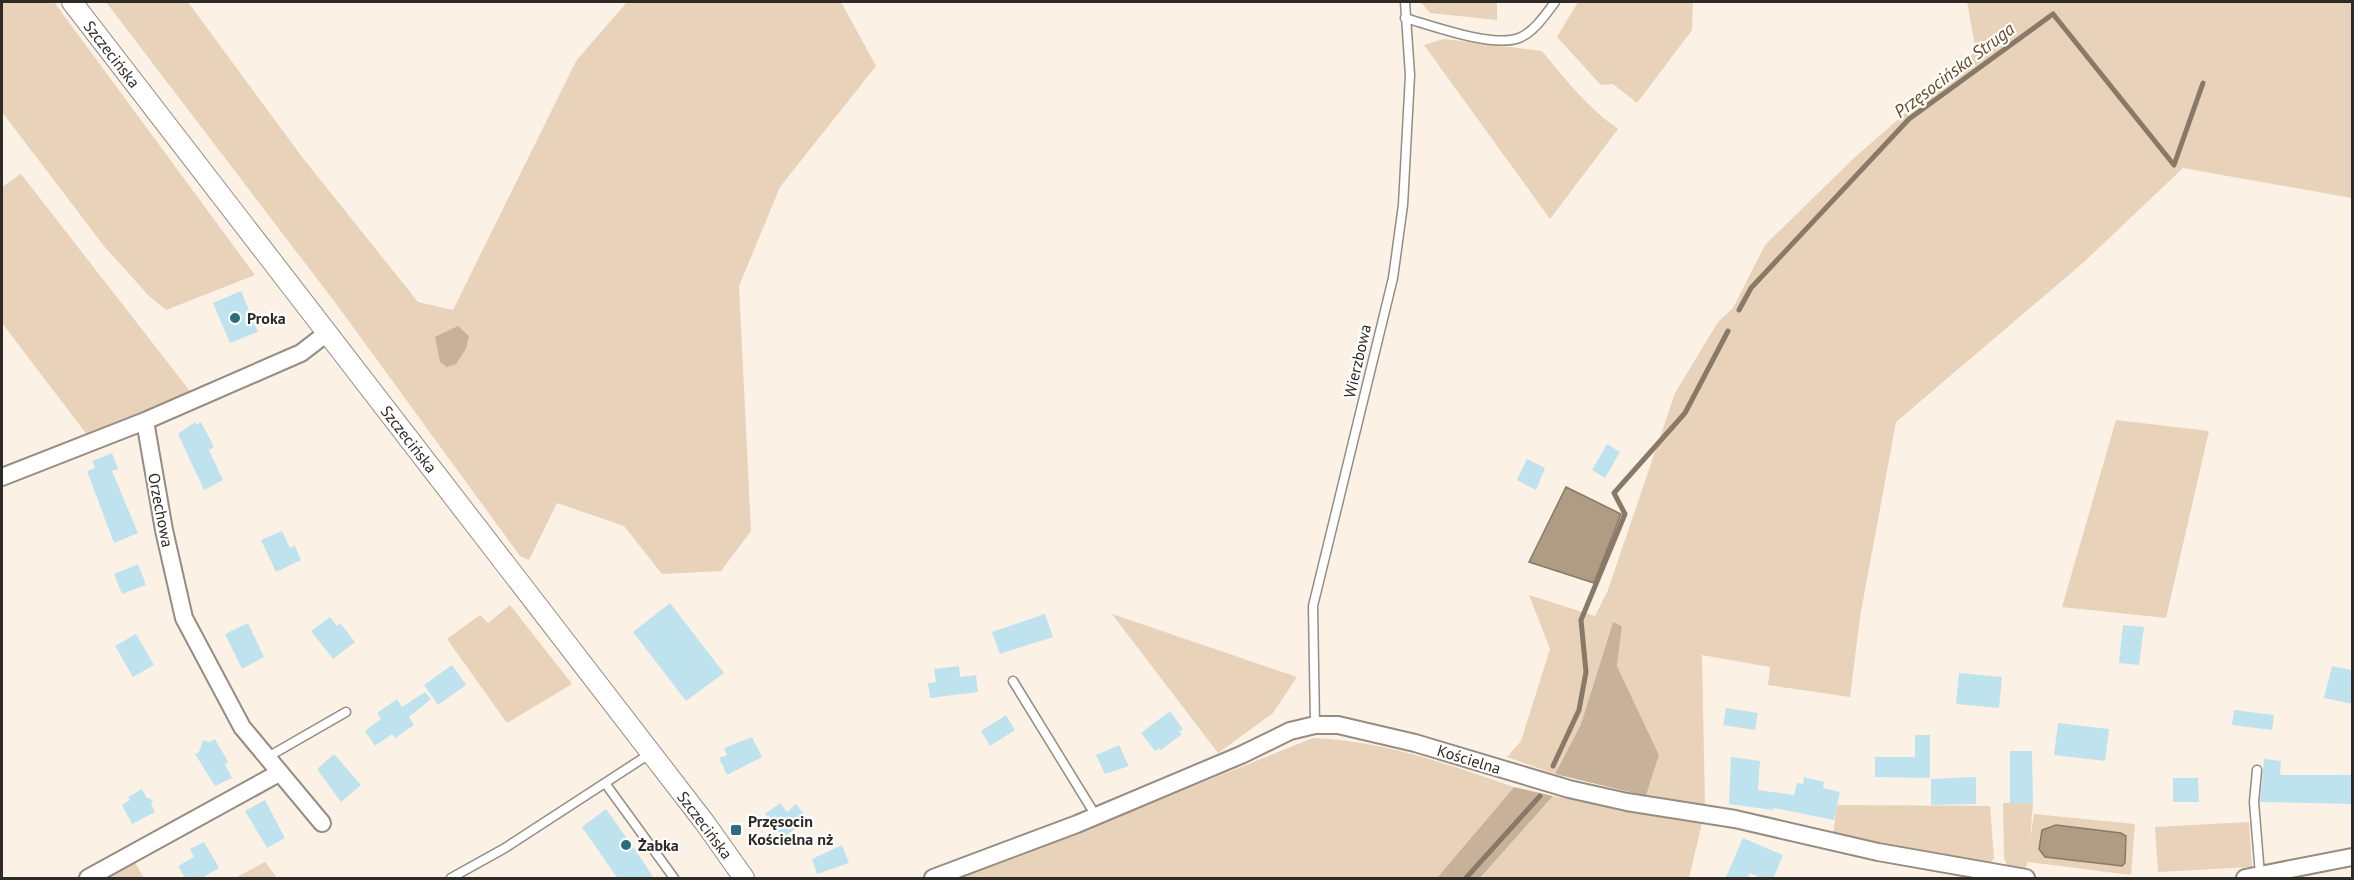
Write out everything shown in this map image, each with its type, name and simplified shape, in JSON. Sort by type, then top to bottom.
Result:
[{"type":"street","name":"Szczecińska","points":[[72,2],[651,753],[744,879]]},
{"type":"street","points":[[2,477],[145,421],[301,353],[327,333]]},
{"type":"street","name":"Orzechowa","points":[[145,421],[164,530],[184,618],[242,728],[322,823]]},
{"type":"street","name":"Kościelna","points":[[933,879],[1096,816],[1241,755],[1290,731],[1315,725],[1338,725],[1415,743],[1569,789],[1627,802],[1735,819],[1878,852],[2026,879]]},
{"type":"street","points":[[88,879],[279,773]]},
{"type":"street","points":[[2255,877],[2352,857]]},
{"type":"lane","name":"Wierzbowa","points":[[1315,725],[1313,606],[1393,278],[1403,205],[1410,75],[1405,2]]},
{"type":"lane","points":[[1405,18],[1499,41],[1520,37],[1542,19],[1555,2]]},
{"type":"lane","points":[[1013,681],[1096,816]]},
{"type":"lane","points":[[266,758],[346,712]]},
{"type":"lane","points":[[451,879],[651,753]]},
{"type":"lane","points":[[2255,877],[2254,802],[2257,770]]},
{"type":"lane","points":[[605,783],[674,879]]},
{"type":"shaded area","points":[[2,2],[54,2],[255,275],[166,310],[148,295],[104,246],[2,112]]},
{"type":"shaded area","points":[[106,2],[188,2],[302,157],[418,302],[453,310],[576,61],[627,2],[841,2],[876,66],[780,187],[739,286],[751,531],[721,571],[662,574],[624,526],[557,503],[529,560],[520,556],[337,305]]},
{"type":"shaded area","points":[[1421,2],[1497,2],[1497,20],[1430,13]]},
{"type":"shaded area","points":[[1578,2],[1693,2],[1692,30],[1637,103],[1613,84],[1601,85],[1557,37]]},
{"type":"shaded area","points":[[1967,2],[2352,2],[2352,198],[2183,168],[2084,262],[1896,422],[1860,617],[1850,697],[1768,685],[1770,667],[1702,655],[1705,807],[1646,796],[1659,755],[1617,666],[1622,626],[1613,622],[1581,724],[1555,774],[1507,757],[1521,741],[1550,649],[1529,595],[1595,616],[1608,590],[1675,393],[1718,322],[1733,308],[1765,245],[1853,159],[1976,51]]},
{"type":"shaded area","points":[[1444,39],[1542,51],[1587,103],[1618,129],[1550,219],[1424,45]]},
{"type":"shaded area","points":[[21,174],[193,395],[88,436],[2,323],[2,187]]},
{"type":"shaded area","points":[[458,326],[469,336],[466,349],[456,364],[447,367],[440,362],[435,337]]},
{"type":"shaded area","points":[[2116,420],[2209,431],[2166,618],[2062,607]]},
{"type":"shaded area","points":[[1566,487],[1621,514],[1594,583],[1529,562]]},
{"type":"shaded area","points":[[510,605],[572,684],[507,723],[447,639],[480,615],[488,623]]},
{"type":"shaded area","points":[[1112,614],[1297,677],[1273,713],[1218,753]]},
{"type":"shaded area","points":[[1613,622],[1622,626],[1617,666],[1659,755],[1646,796],[1555,774],[1581,724]]},
{"type":"shaded area","points":[[1313,738],[1364,743],[1415,755],[1514,787],[1437,878],[958,878],[1018,857]]},
{"type":"shaded area","points":[[1514,787],[1553,796],[1480,878],[1437,878]]},
{"type":"shaded area","points":[[1553,796],[1702,823],[1689,878],[1480,878]]},
{"type":"shaded area","points":[[2003,803],[2033,803],[2030,840],[2034,814],[2135,824],[2131,875],[2028,862],[2025,869],[2009,869],[2004,858]]},
{"type":"shaded area","points":[[1837,805],[1990,806],[1994,858],[1990,864],[1833,834]]},
{"type":"shaded area","points":[[2249,822],[2252,867],[2158,872],[2155,827]]},
{"type":"shaded area","points":[[2056,825],[2121,833],[2126,836],[2125,863],[2122,866],[2045,857],[2039,849],[2042,830]]},
{"type":"shaded area","points":[[128,851],[144,878],[76,878]]},
{"type":"shaded area","points":[[265,862],[277,878],[235,878]]},
{"type":"building","name":"Proka","points":[[241,291],[258,332],[230,343],[213,303]]},
{"type":"building","points":[[195,422],[196,425],[201,422],[214,447],[209,450],[223,480],[204,490],[178,434]]},
{"type":"building","points":[[1607,444],[1620,452],[1605,478],[1592,470]]},
{"type":"building","points":[[112,453],[118,469],[112,471],[138,533],[114,543],[87,471],[95,468],[92,461]]},
{"type":"building","points":[[1527,459],[1545,468],[1536,490],[1517,480]]},
{"type":"building","points":[[282,531],[290,548],[295,546],[301,560],[276,572],[261,540]]},
{"type":"building","points":[[138,564],[146,585],[122,594],[114,574]]},
{"type":"building","points":[[670,603],[724,673],[686,701],[633,632]]},
{"type":"building","points":[[1045,614],[1053,637],[1000,654],[992,632]]},
{"type":"building","points":[[330,617],[337,626],[340,623],[355,642],[333,659],[311,631]]},
{"type":"building","points":[[248,623],[264,657],[242,669],[225,634]]},
{"type":"building","points":[[2123,625],[2144,627],[2139,665],[2119,663]]},
{"type":"building","points":[[136,634],[154,665],[133,677],[115,646]]},
{"type":"building","points":[[452,665],[466,685],[438,705],[424,685]]},
{"type":"building","points":[[959,666],[960,677],[976,675],[978,692],[930,698],[928,683],[936,682],[934,669]]},
{"type":"building","points":[[2332,666],[2352,670],[2352,704],[2324,698]]},
{"type":"building","points":[[1959,673],[2002,677],[1999,708],[1956,704]]},
{"type":"building","points":[[425,692],[431,699],[409,717],[414,725],[395,738],[392,734],[375,746],[365,731],[381,719],[377,713],[397,699],[402,707]]},
{"type":"building","points":[[1726,708],[1758,713],[1755,730],[1723,725]]},
{"type":"building","points":[[2234,710],[2274,715],[2272,730],[2232,725]]},
{"type":"building","points":[[1170,711],[1183,729],[1179,732],[1182,734],[1161,750],[1159,748],[1155,751],[1141,733]]},
{"type":"building","points":[[1006,715],[1015,730],[990,746],[981,731]]},
{"type":"building","points":[[2058,723],[2109,729],[2105,761],[2054,755]]},
{"type":"building","points":[[1915,735],[1930,735],[1930,778],[1875,777],[1875,757],[1915,757]]},
{"type":"building","points":[[752,737],[762,757],[727,775],[719,758],[727,755],[724,748]]},
{"type":"building","points":[[215,739],[228,762],[225,764],[232,778],[215,786],[195,754],[199,752],[203,740],[209,742]]},
{"type":"building","points":[[1119,745],[1129,766],[1105,774],[1096,755]]},
{"type":"building","points":[[2010,751],[2032,751],[2033,803],[2010,803]]},
{"type":"building","points":[[334,754],[361,785],[341,802],[317,769]]},
{"type":"building","points":[[1731,757],[1760,761],[1758,790],[1794,795],[1797,783],[1803,784],[1804,777],[1824,782],[1823,788],[1840,792],[1834,820],[1774,808],[1773,810],[1729,804]]},
{"type":"building","points":[[2264,759],[2281,761],[2280,775],[2352,775],[2352,804],[2260,802]]},
{"type":"building","points":[[1976,777],[1976,804],[1931,805],[1931,779]]},
{"type":"building","points":[[2173,778],[2198,778],[2199,802],[2173,802]]},
{"type":"building","points":[[142,789],[147,798],[153,800],[151,805],[155,812],[132,824],[122,805],[130,800],[128,797]]},
{"type":"building","points":[[265,800],[285,838],[267,848],[245,811]]},
{"type":"building","points":[[780,803],[787,812],[796,804],[808,819],[783,838],[765,814]]},
{"type":"building","points":[[606,809],[654,879],[618,879],[582,827]]},
{"type":"building","points":[[1743,838],[1783,855],[1773,879],[1763,879],[1750,873],[1747,879],[1725,879]]},
{"type":"building","points":[[204,842],[219,868],[200,879],[186,879],[178,866],[194,857],[190,849]]},
{"type":"building","points":[[842,845],[849,863],[817,874],[812,859]]},
{"type":"waterway","name":"Przęsocińska Struga","points":[[1739,310],[1751,288],[1909,119],[2053,14],[2174,165],[2203,83]]},
{"type":"waterway","name":"Przęsocińska Struga","points":[[1553,766],[1579,710],[1586,672],[1581,620],[1625,514],[1614,493],[1685,413],[1728,331]]},
{"type":"waterway","name":"Przęsocińska Struga","points":[[1466,878],[1540,796]]},
{"type":"place","name":"Proka","points":[[235,318]]},
{"type":"place","name":"Przęsocin Kościelna nż","points":[[736,830]]},
{"type":"place","name":"Żabka","points":[[626,845]]}]
